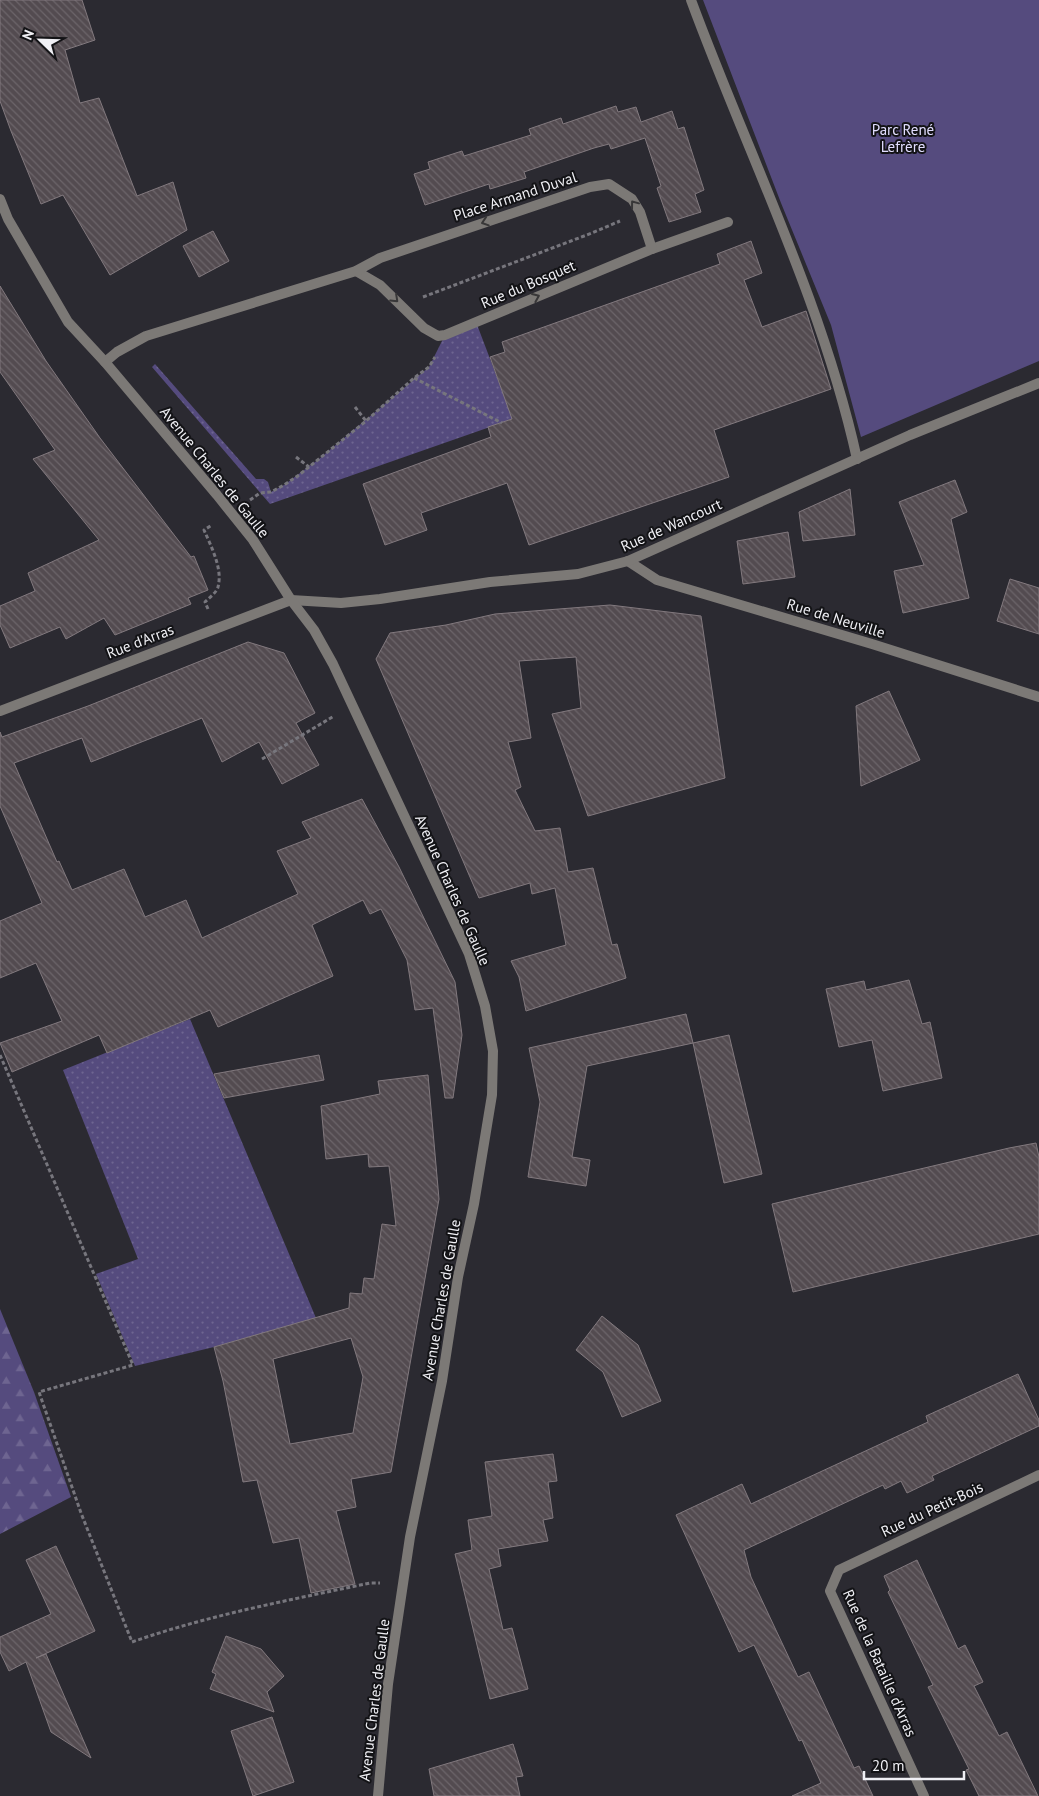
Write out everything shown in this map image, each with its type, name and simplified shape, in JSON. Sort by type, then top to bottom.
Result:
[{"type":"street","points":[[691,0],[816,315],[857,459]]},
{"type":"street","name":"Place Armand Duval","points":[[105,362],[117,352],[146,336],[356,271],[380,258],[590,187],[609,184],[632,199],[640,212],[652,249]]},
{"type":"street","name":"Avenue Charles de Gaulle","points":[[0,199],[8,219],[68,322],[105,362],[232,513],[291,600],[314,630],[333,664],[469,954],[485,1006],[493,1051],[492,1095],[477,1186],[458,1277],[442,1381],[410,1537],[388,1684],[378,1796]]},
{"type":"street","name":"Rue du Bosquet","points":[[445,335],[652,249],[728,222]]},
{"type":"street","points":[[356,271],[380,285],[424,328],[438,336],[445,335]]},
{"type":"street","name":"Rue de Wancourt","points":[[291,600],[340,603],[380,599],[490,582],[578,574],[628,561],[910,435],[1039,383]]},
{"type":"street","name":"Rue de Neuville","points":[[628,561],[658,580],[872,644],[1039,697]]},
{"type":"street","name":"Rue d'Arras","points":[[0,711],[291,600]]},
{"type":"street","name":"Rue du Petit-Bois","points":[[839,1570],[1039,1475]]},
{"type":"street","name":"Rue de la Bataille d'Arras","points":[[839,1570],[830,1591],[924,1796]]},
{"type":"path","points":[[401,305],[592,233],[640,212]]},
{"type":"path","points":[[216,628],[206,602],[218,588],[219,574],[212,548],[204,530],[260,493],[271,492],[284,485],[366,421],[429,367],[445,335]]},
{"type":"path","points":[[414,378],[502,423]]},
{"type":"path","points":[[355,407],[366,421]]},
{"type":"path","points":[[296,457],[309,467]]},
{"type":"path","points":[[262,759],[352,706]]},
{"type":"path","points":[[0,1055],[133,1365],[39,1392],[81,1513],[132,1642],[164,1631],[254,1608],[370,1583],[403,1584]]},
{"type":"green space","name":"Parc René Lefrère","points":[[703,0],[1039,0],[1039,361],[861,437],[831,325],[781,203]]},
{"type":"green space","points":[[476,322],[513,419],[270,504],[152,367],[155,364],[256,479],[264,479],[268,482],[271,492],[284,485],[319,459],[429,367],[445,335]]},
{"type":"green space","points":[[190,1019],[316,1318],[214,1347],[135,1366],[96,1274],[138,1259],[63,1070]]},
{"type":"green space","points":[[0,1309],[34,1392],[71,1497],[0,1534]]},
{"type":"building","points":[[0,0],[82,0],[95,40],[65,50],[80,103],[99,98],[137,196],[173,182],[187,230],[110,275],[63,195],[41,204],[0,101]]},
{"type":"building","points":[[616,106],[618,112],[636,107],[641,122],[672,111],[678,129],[684,127],[704,190],[695,194],[701,212],[669,222],[657,188],[661,186],[645,138],[611,149],[609,144],[594,148],[524,172],[526,178],[490,189],[489,184],[425,205],[414,174],[430,169],[428,162],[462,151],[464,156],[531,135],[529,129],[561,118],[563,124]]},
{"type":"building","points":[[213,231],[229,261],[199,277],[183,246]]},
{"type":"building","points":[[751,241],[762,273],[744,280],[762,327],[806,311],[831,389],[714,430],[729,477],[529,545],[507,483],[421,513],[427,530],[385,545],[363,484],[491,437],[488,427],[512,419],[490,357],[505,352],[502,342],[720,264],[717,254]]},
{"type":"building","points":[[0,286],[46,361],[100,438],[191,557],[194,556],[208,590],[188,598],[191,604],[115,635],[104,618],[66,639],[60,627],[10,648],[0,625],[0,606],[35,591],[28,573],[99,540],[33,459],[55,450],[0,372]]},
{"type":"building","points":[[955,480],[967,512],[951,519],[969,598],[903,613],[894,571],[924,565],[899,502]]},
{"type":"building","points":[[850,489],[855,535],[803,541],[799,512]]},
{"type":"building","points":[[788,532],[795,577],[743,584],[737,541]]},
{"type":"building","points":[[1010,579],[1039,588],[1039,634],[997,621]]},
{"type":"building","points":[[610,605],[701,616],[725,778],[588,816],[552,714],[581,708],[576,657],[519,661],[531,738],[508,742],[521,787],[515,790],[535,831],[560,828],[568,872],[593,868],[612,945],[617,944],[626,978],[526,1011],[519,977],[511,961],[566,945],[555,888],[532,894],[530,883],[479,898],[376,659],[390,633],[446,625],[495,614]]},
{"type":"building","points":[[248,642],[284,653],[315,713],[296,723],[319,765],[282,784],[259,742],[222,762],[202,718],[91,762],[82,738],[14,763],[57,862],[59,861],[72,890],[124,869],[145,917],[186,900],[202,938],[298,894],[277,851],[311,838],[302,822],[362,799],[399,867],[455,982],[462,1035],[453,1098],[445,1098],[433,1008],[415,1010],[407,960],[381,909],[370,914],[363,900],[312,925],[333,976],[218,1027],[210,1010],[107,1053],[99,1035],[12,1072],[0,1043],[62,1021],[36,963],[0,978],[0,921],[42,903],[0,806],[0,732],[2,737],[88,706]]},
{"type":"building","points":[[889,691],[920,760],[861,786],[856,706]]},
{"type":"building","points":[[909,980],[922,1024],[930,1022],[942,1078],[883,1091],[872,1040],[839,1047],[826,989],[864,981],[866,990]]},
{"type":"building","points":[[686,1014],[693,1043],[587,1066],[572,1157],[590,1160],[586,1186],[528,1177],[540,1102],[529,1048]]},
{"type":"building","points":[[729,1035],[762,1174],[724,1183],[693,1043]]},
{"type":"building","points":[[319,1055],[324,1080],[224,1098],[214,1074]]},
{"type":"building","points":[[428,1075],[439,1199],[391,1472],[351,1479],[356,1507],[336,1511],[355,1584],[311,1593],[299,1538],[273,1543],[257,1480],[243,1482],[223,1381],[214,1347],[349,1308],[350,1293],[362,1294],[364,1278],[374,1279],[382,1224],[396,1226],[389,1166],[369,1167],[368,1154],[326,1159],[321,1106],[380,1094],[378,1081]],"holes":[[[351,1338],[363,1377],[353,1433],[290,1444],[273,1359]]]},
{"type":"building","points":[[1036,1143],[1039,1157],[1039,1234],[793,1292],[772,1204]]},
{"type":"building","points":[[602,1316],[638,1345],[661,1401],[622,1417],[603,1372],[576,1350]]},
{"type":"building","points":[[1018,1374],[1039,1420],[1039,1426],[932,1476],[934,1480],[907,1493],[901,1481],[885,1489],[883,1485],[744,1550],[751,1577],[798,1677],[809,1672],[854,1768],[859,1766],[873,1796],[792,1796],[821,1783],[802,1740],[799,1741],[754,1645],[739,1652],[676,1515],[742,1484],[751,1504],[928,1422],[926,1416]]},
{"type":"building","points":[[553,1454],[557,1481],[548,1482],[553,1518],[543,1520],[548,1541],[498,1549],[501,1566],[489,1569],[503,1630],[512,1628],[528,1689],[490,1699],[455,1554],[472,1550],[468,1520],[492,1516],[485,1462]]},
{"type":"building","points":[[56,1546],[95,1631],[36,1658],[46,1654],[91,1758],[51,1732],[26,1662],[9,1671],[0,1652],[0,1637],[51,1614],[26,1560]]},
{"type":"building","points":[[917,1560],[958,1649],[965,1645],[983,1682],[974,1686],[999,1736],[1007,1732],[1038,1796],[979,1796],[966,1770],[969,1769],[928,1687],[933,1685],[888,1592],[890,1590],[884,1576]]},
{"type":"building","points":[[226,1636],[261,1649],[284,1676],[267,1692],[274,1712],[210,1689],[216,1674],[212,1672]]},
{"type":"building","points":[[272,1717],[294,1782],[253,1796],[231,1731]]},
{"type":"building","points":[[513,1744],[523,1776],[516,1777],[520,1796],[434,1796],[429,1769]]}]
